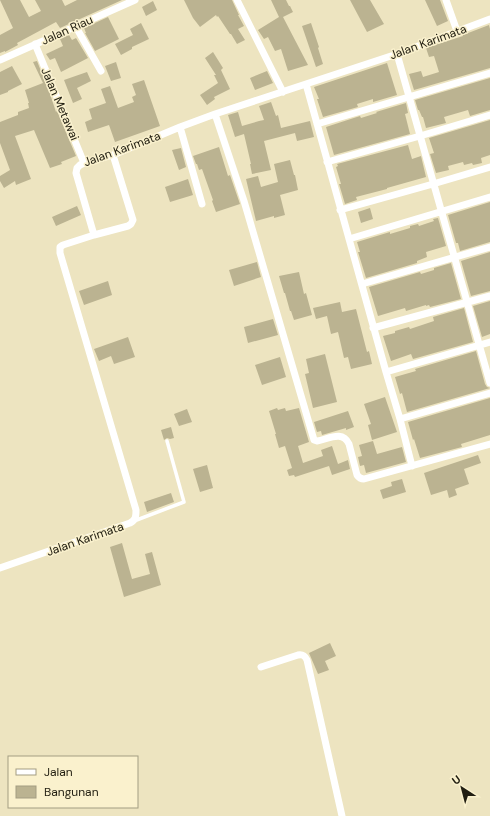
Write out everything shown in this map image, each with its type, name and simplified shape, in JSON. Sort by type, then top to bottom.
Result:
[{"type":"street","name":"Jalan Riau","points":[[0,60],[135,0]]},
{"type":"street","points":[[237,0],[283,92]]},
{"type":"street","points":[[446,0],[457,31]]},
{"type":"street","name":"Jalan Karimata","points":[[0,568],[133,521],[136,516],[136,510],[60,252],[60,248],[63,245],[94,235],[76,173],[77,168],[84,163],[113,155],[215,114],[397,54],[490,20]]},
{"type":"street","points":[[76,27],[101,70]]},
{"type":"street","name":"Jalan Metawai","points":[[35,44],[84,163]]},
{"type":"street","points":[[397,54],[490,383]]},
{"type":"street","points":[[317,124],[490,73]]},
{"type":"street","points":[[306,84],[412,466]]},
{"type":"street","points":[[215,114],[244,201],[314,440],[317,441],[337,436],[344,437],[349,444],[357,475],[358,477],[364,479],[490,444]]},
{"type":"street","points":[[327,162],[490,115]]},
{"type":"street","points":[[180,127],[202,204]]},
{"type":"street","points":[[94,235],[128,226],[133,220],[113,155]]},
{"type":"street","points":[[340,210],[490,167]]},
{"type":"street","points":[[349,239],[490,197]]},
{"type":"street","points":[[362,284],[490,247]]},
{"type":"street","points":[[373,328],[490,296]]},
{"type":"street","points":[[386,372],[490,342]]},
{"type":"street","points":[[400,419],[490,393]]},
{"type":"street","points":[[262,667],[301,654],[307,660],[342,816]]},
{"type":"lane","points":[[133,521],[184,502],[167,441]]},
{"type":"building","points":[[0,0],[20,0],[29,17],[41,11],[35,0],[62,0],[65,6],[77,0],[122,0],[60,28],[56,22],[17,43],[18,45],[0,53],[0,35],[13,28]]},
{"type":"building","points":[[184,0],[232,0],[244,26],[238,29],[245,40],[237,44],[216,15],[200,27],[193,18]]},
{"type":"building","points":[[271,0],[286,0],[290,6],[293,12],[283,17],[308,65],[288,71],[281,49],[275,51],[268,37],[264,39],[258,30],[279,17]]},
{"type":"building","points":[[350,0],[370,0],[384,24],[367,32]]},
{"type":"building","points":[[425,0],[440,0],[448,21],[437,26]]},
{"type":"building","points":[[153,1],[157,10],[146,16],[142,7]]},
{"type":"building","points":[[108,17],[119,39],[95,51],[85,33],[84,28]]},
{"type":"building","points":[[141,23],[149,39],[132,47],[132,49],[121,55],[115,44],[133,35],[130,29]]},
{"type":"building","points":[[311,23],[323,64],[316,67],[302,26]]},
{"type":"building","points":[[489,25],[490,68],[414,90],[409,74],[421,71],[423,77],[439,72],[434,56],[429,57],[426,48],[463,36]]},
{"type":"building","points":[[69,35],[72,40],[76,38],[88,58],[61,72],[55,58],[50,60],[46,54],[63,46],[60,39]]},
{"type":"building","points":[[213,52],[223,68],[221,70],[230,89],[214,97],[215,99],[207,105],[200,95],[218,83],[214,75],[216,75],[205,58]]},
{"type":"building","points":[[37,61],[56,112],[57,111],[76,156],[61,162],[62,164],[50,168],[34,130],[15,136],[31,179],[16,185],[15,181],[4,188],[0,181],[0,176],[10,170],[0,143],[0,122],[18,115],[18,112],[29,108],[25,90],[43,83],[33,62]]},
{"type":"building","points":[[116,62],[121,78],[111,81],[105,66]]},
{"type":"building","points":[[387,63],[397,95],[373,102],[373,99],[357,104],[358,107],[323,117],[317,99],[319,99],[314,87]]},
{"type":"building","points":[[12,66],[22,84],[0,95],[0,72]]},
{"type":"building","points":[[267,71],[273,83],[255,90],[250,78]]},
{"type":"building","points":[[87,72],[91,81],[77,88],[82,99],[73,103],[64,80]]},
{"type":"building","points":[[490,78],[490,110],[470,116],[468,110],[444,117],[446,123],[426,128],[423,117],[418,110],[415,100]]},
{"type":"building","points":[[144,80],[160,126],[115,142],[109,125],[88,132],[85,122],[92,119],[89,109],[106,103],[101,89],[110,86],[118,108],[134,102],[132,97],[136,95],[132,84]]},
{"type":"building","points":[[271,102],[276,116],[278,115],[281,128],[310,121],[314,137],[297,141],[295,133],[264,141],[271,170],[252,174],[244,134],[235,137],[228,115],[238,112],[242,126],[264,120],[259,106]]},
{"type":"building","points":[[406,103],[408,113],[405,114],[410,134],[334,155],[326,127],[360,116],[361,118]]},
{"type":"building","points":[[490,120],[490,155],[481,158],[482,163],[464,165],[463,162],[448,166],[449,170],[436,173],[430,154],[434,153],[429,138]]},
{"type":"building","points":[[408,145],[412,159],[421,156],[426,177],[356,197],[357,200],[345,204],[339,184],[341,184],[336,167],[338,166],[337,164]]},
{"type":"building","points":[[219,147],[228,176],[230,175],[240,204],[216,212],[202,169],[199,170],[193,156]]},
{"type":"building","points":[[181,148],[186,167],[179,170],[172,150]]},
{"type":"building","points":[[290,160],[298,190],[280,195],[285,215],[274,218],[274,216],[256,221],[246,179],[258,176],[261,187],[278,182],[274,164]]},
{"type":"building","points":[[188,179],[193,195],[170,202],[165,187]]},
{"type":"building","points":[[490,202],[490,242],[460,251],[458,243],[456,243],[448,215]]},
{"type":"building","points":[[77,206],[81,215],[56,226],[52,217]]},
{"type":"building","points":[[370,208],[373,219],[361,223],[358,212]]},
{"type":"building","points":[[438,218],[446,246],[426,252],[427,257],[417,261],[417,263],[366,278],[358,252],[360,252],[357,242],[390,232],[390,234],[410,228],[410,226],[418,224],[419,226],[434,221],[433,219]]},
{"type":"building","points":[[490,252],[490,291],[471,296],[461,261]]},
{"type":"building","points":[[257,262],[261,277],[234,286],[229,270]]},
{"type":"building","points":[[451,263],[461,299],[430,307],[429,305],[426,305],[406,311],[405,308],[378,316],[369,287],[420,272],[421,274]]},
{"type":"building","points":[[299,272],[304,294],[306,293],[312,315],[294,320],[279,276]]},
{"type":"building","points":[[108,281],[112,295],[84,305],[79,291]]},
{"type":"building","points":[[490,301],[490,334],[482,337],[473,306]]},
{"type":"building","points":[[340,302],[342,312],[356,309],[367,352],[369,351],[372,364],[351,369],[348,357],[344,358],[338,332],[331,334],[327,316],[316,319],[313,308]]},
{"type":"building","points":[[464,308],[473,342],[413,359],[411,354],[391,361],[383,336],[395,333],[395,331],[409,327],[410,329],[434,321],[433,317]]},
{"type":"building","points":[[273,319],[278,335],[248,343],[244,327]]},
{"type":"building","points":[[128,337],[135,357],[114,364],[111,356],[99,361],[94,349]]},
{"type":"building","points":[[476,351],[485,384],[490,388],[407,412],[402,393],[400,394],[395,377],[416,371],[415,369]]},
{"type":"building","points":[[325,354],[337,402],[313,408],[305,374],[309,373],[306,359]]},
{"type":"building","points":[[280,357],[286,377],[262,385],[255,365]]},
{"type":"building","points":[[385,397],[397,432],[372,440],[368,425],[371,424],[364,404]]},
{"type":"building","points":[[490,398],[490,435],[461,444],[462,447],[420,458],[408,422]]},
{"type":"building","points":[[277,408],[278,410],[285,408],[286,411],[299,408],[309,442],[298,446],[303,463],[323,456],[321,450],[332,446],[338,464],[348,460],[350,469],[332,475],[329,466],[295,477],[294,475],[289,476],[287,470],[292,468],[285,446],[279,448],[269,411]]},
{"type":"building","points":[[187,409],[192,422],[179,426],[174,414]]},
{"type":"building","points":[[348,411],[354,427],[322,435],[321,431],[317,432],[314,422]]},
{"type":"building","points":[[171,427],[174,438],[167,438],[164,440],[161,430]]},
{"type":"building","points":[[373,441],[377,454],[402,447],[406,462],[366,473],[364,465],[360,466],[358,457],[362,456],[359,445]]},
{"type":"building","points":[[478,455],[481,463],[464,469],[469,484],[455,489],[457,495],[449,498],[447,490],[431,495],[424,473]]},
{"type":"building","points":[[207,465],[213,488],[200,492],[193,469]]},
{"type":"building","points":[[402,479],[406,492],[383,499],[380,490],[392,486],[391,482]]},
{"type":"building","points":[[171,493],[174,502],[147,512],[144,502]]},
{"type":"building","points":[[122,543],[132,579],[150,574],[145,554],[152,552],[161,585],[124,597],[110,547]]},
{"type":"building","points":[[330,643],[336,656],[325,661],[329,670],[318,674],[309,653]]}]
